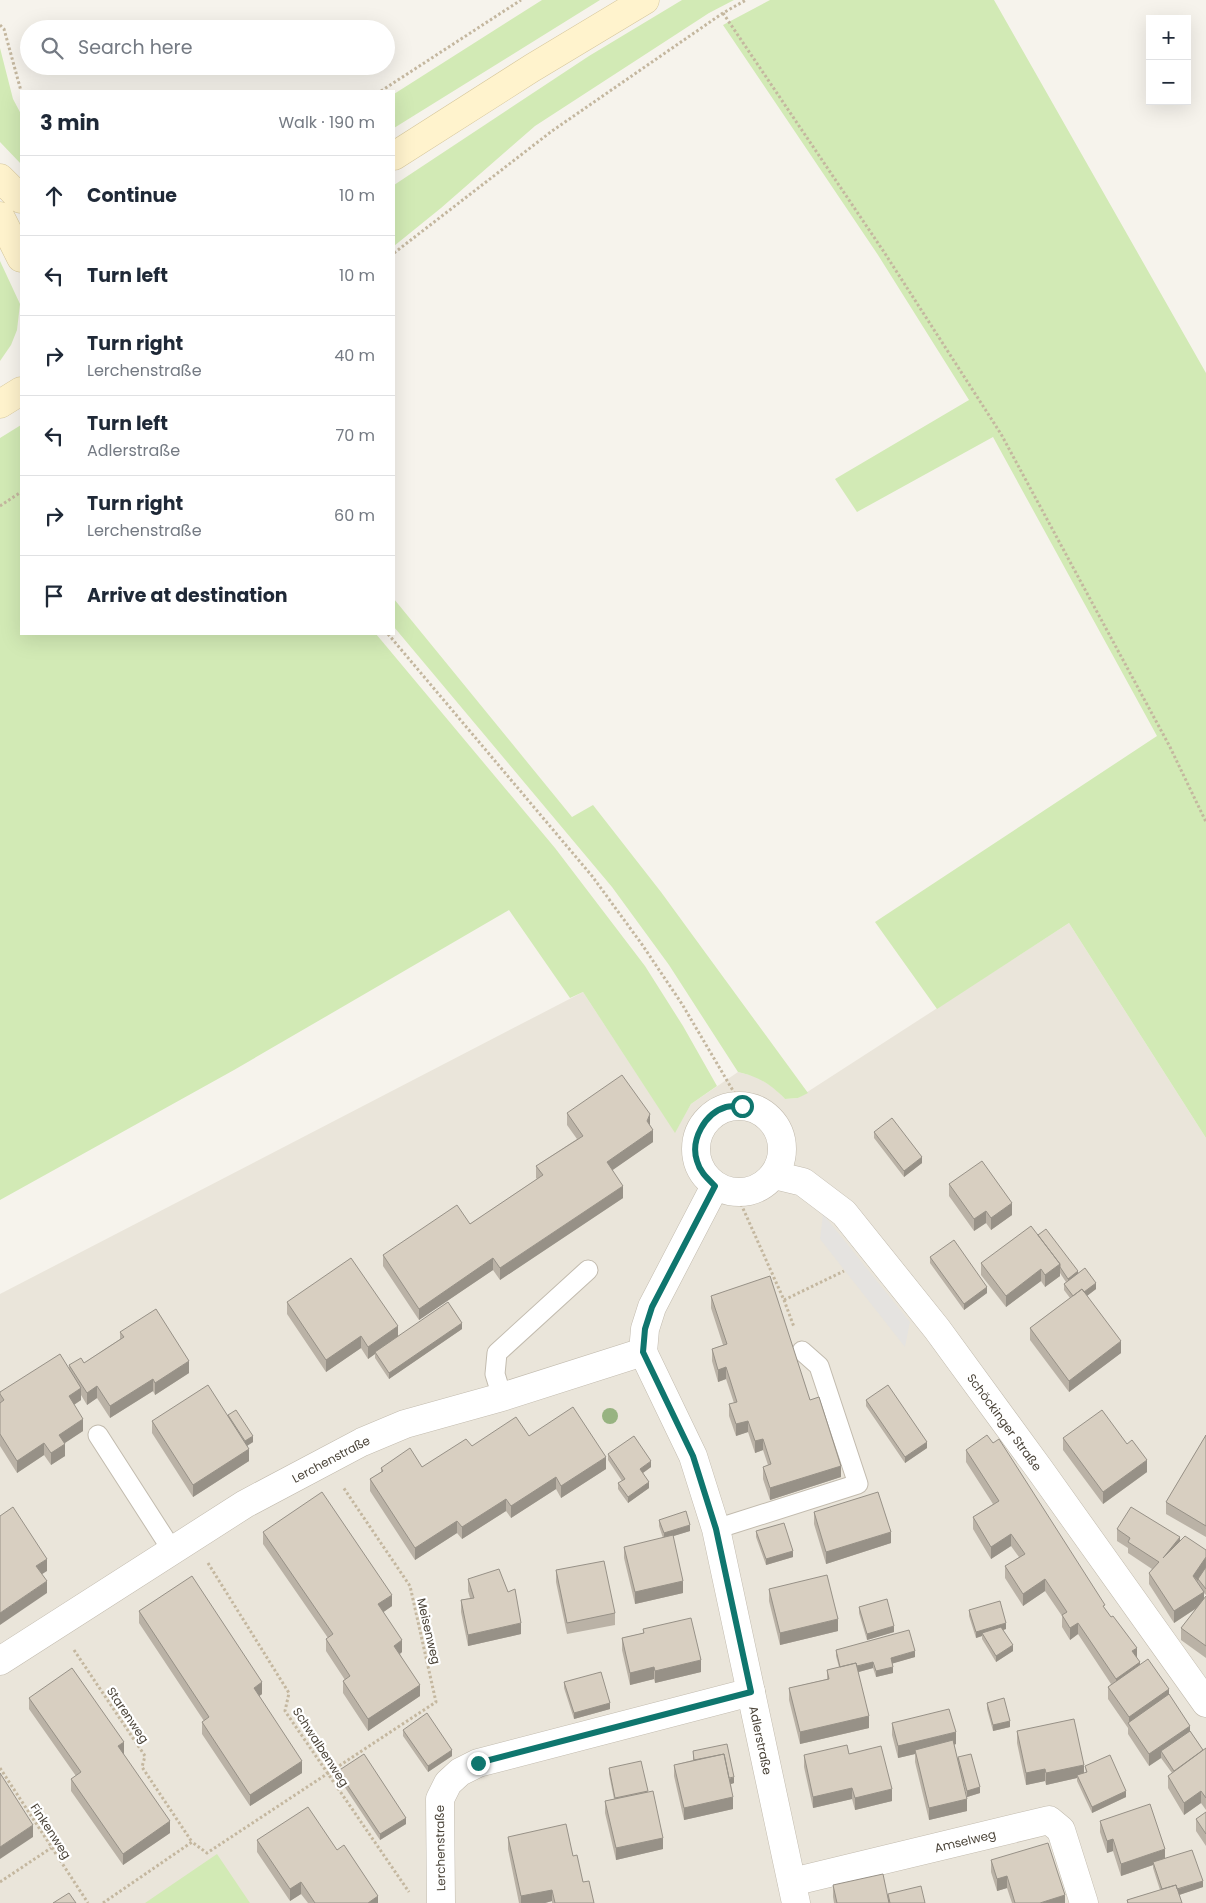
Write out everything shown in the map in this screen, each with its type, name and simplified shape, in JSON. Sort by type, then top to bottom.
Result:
[{"type":"main road","points":[[395,155],[532,68],[645,0]]},
{"type":"main road","points":[[0,178],[20,198]]},
{"type":"main road","points":[[0,216],[20,256]]},
{"type":"main road","points":[[0,404],[20,392]]},
{"type":"street","points":[[742,1106],[760,1111],[774,1123],[782,1140],[782,1158],[774,1175],[757,1189],[726,1189],[703,1174],[696,1160],[696,1143],[701,1128],[712,1116],[726,1107],[742,1106]]},
{"type":"street","name":"Schöckinger Straße","points":[[774,1175],[803,1182],[844,1213],[937,1329],[1206,1703]]},
{"type":"street","points":[[643,1352],[645,1329],[652,1307],[726,1189]]},
{"type":"street","name":"Lerchenstraße","points":[[0,1662],[245,1504],[326,1459],[405,1424],[502,1397],[643,1352]]},
{"type":"street","name":"Adlerstraße","points":[[643,1352],[693,1456],[716,1529],[794,1893]]},
{"type":"street","name":"Lerchenstraße","points":[[441,1903],[440,1799],[448,1783],[460,1772],[478,1763],[751,1692]]},
{"type":"street","name":"Amselweg","points":[[794,1893],[1049,1820],[1061,1830],[1084,1903]]},
{"type":"lane","points":[[502,1397],[495,1374],[497,1353],[588,1270]]},
{"type":"lane","points":[[716,1529],[858,1484],[819,1366],[802,1351]]},
{"type":"lane","points":[[98,1435],[182,1544]]},
{"type":"path","points":[[383,90],[521,0]]},
{"type":"path","points":[[395,252],[552,131],[723,13],[746,0]]},
{"type":"path","points":[[723,13],[889,260],[1001,434],[1170,747],[1206,822]]},
{"type":"path","points":[[0,25],[4,29],[21,90]]},
{"type":"path","points":[[0,506],[20,493]]},
{"type":"path","points":[[389,635],[592,876],[641,943],[682,1004],[742,1106]]},
{"type":"path","points":[[726,1189],[784,1300],[802,1351]]},
{"type":"path","points":[[784,1300],[844,1271]]},
{"type":"path","name":"Meisenweg","points":[[326,1459],[410,1586],[436,1702],[328,1774]]},
{"type":"path","name":"Schwalbenweg","points":[[182,1544],[289,1693],[285,1711],[407,1891],[414,1895]]},
{"type":"path","name":"Starenweg","points":[[57,1624],[145,1756],[142,1768],[192,1842]]},
{"type":"path","name":"Finkenweg","points":[[0,1768],[88,1903]]},
{"type":"path","points":[[103,1903],[192,1842],[207,1853],[328,1774]]},
{"type":"path","points":[[0,1882],[51,1848]]},
{"type":"shaded area","points":[[1069,923],[1206,1138],[1206,1903],[0,1903],[0,1294],[583,992],[675,1132],[691,1104],[738,1072],[757,1077],[774,1088],[785,1099],[798,1098]]},
{"type":"shaded area","points":[[823,1214],[910,1322],[905,1347],[820,1239]]},
{"type":"green space","points":[[542,0],[600,0],[395,127],[395,93]]},
{"type":"green space","points":[[682,0],[734,0],[709,13],[535,126],[441,208],[395,245],[395,184],[589,56]]},
{"type":"green space","points":[[770,0],[994,0],[1206,373],[1206,1138],[1069,923],[937,1009],[875,922],[1157,736],[993,437],[857,512],[835,479],[969,400],[878,255],[723,25]]},
{"type":"green space","points":[[0,48],[13,99],[20,112],[20,163],[0,142]]},
{"type":"green space","points":[[0,261],[20,304],[17,330],[11,345],[0,361]]},
{"type":"green space","points":[[20,426],[20,635],[377,635],[555,848],[645,966],[683,1026],[717,1086],[691,1104],[675,1133],[583,992],[570,998],[509,910],[234,1070],[0,1200],[0,438]]},
{"type":"green space","points":[[395,600],[572,817],[593,805],[661,892],[808,1093],[798,1098],[785,1099],[763,1081],[738,1072],[669,965],[612,887],[395,628]]},
{"type":"green space","points":[[217,1854],[250,1903],[145,1903]]},
{"type":"building","points":[[622,1075],[650,1114],[647,1121],[653,1130],[607,1162],[623,1186],[500,1268],[493,1258],[419,1309],[383,1255],[457,1205],[470,1224],[543,1175],[536,1166],[583,1136],[567,1113]]},
{"type":"building","points":[[892,1118],[922,1157],[904,1171],[874,1132]]},
{"type":"building","points":[[982,1161],[1012,1203],[991,1218],[986,1211],[974,1219],[949,1184]]},
{"type":"building","points":[[1031,1226],[1060,1264],[1045,1275],[1041,1269],[1006,1296],[981,1263]]},
{"type":"building","points":[[1046,1229],[1078,1271],[1068,1279],[1060,1264],[1038,1235]]},
{"type":"building","points":[[954,1240],[987,1287],[964,1304],[930,1257]]},
{"type":"building","points":[[351,1258],[398,1326],[368,1347],[361,1336],[326,1360],[287,1302]]},
{"type":"building","points":[[1085,1268],[1096,1283],[1084,1292],[1082,1289],[1073,1296],[1064,1284]]},
{"type":"building","points":[[770,1276],[810,1400],[819,1397],[841,1466],[770,1488],[763,1467],[771,1464],[763,1439],[755,1441],[748,1421],[736,1424],[729,1404],[737,1402],[726,1367],[718,1370],[712,1349],[727,1344],[711,1296]]},
{"type":"building","points":[[1082,1289],[1121,1341],[1069,1381],[1030,1328]]},
{"type":"building","points":[[448,1302],[462,1323],[389,1373],[375,1352]]},
{"type":"building","points":[[156,1309],[189,1361],[155,1383],[153,1379],[110,1406],[97,1386],[87,1393],[69,1365],[81,1358],[84,1363],[124,1337],[120,1332]]},
{"type":"building","points":[[60,1354],[81,1388],[69,1396],[83,1419],[59,1435],[65,1444],[51,1453],[44,1443],[17,1461],[0,1434],[0,1403],[4,1400],[0,1392]]},
{"type":"building","points":[[208,1385],[249,1449],[193,1485],[152,1421]]},
{"type":"building","points":[[888,1385],[927,1442],[905,1457],[866,1400]]},
{"type":"building","points":[[573,1407],[606,1457],[561,1486],[556,1477],[511,1506],[506,1499],[462,1527],[457,1521],[415,1548],[370,1479],[383,1471],[381,1468],[410,1448],[422,1467],[466,1439],[472,1446],[516,1417],[529,1436]]},
{"type":"building","points":[[236,1410],[253,1436],[245,1441],[228,1415]]},
{"type":"building","points":[[1102,1410],[1127,1444],[1132,1440],[1147,1460],[1103,1492],[1063,1438]]},
{"type":"building","points":[[987,1435],[993,1443],[999,1439],[1105,1605],[1103,1606],[1137,1648],[1132,1651],[1140,1662],[1116,1679],[1078,1623],[1070,1628],[1062,1615],[1067,1612],[1045,1579],[1023,1594],[1005,1566],[1025,1554],[1011,1534],[991,1547],[973,1517],[999,1501],[966,1450]]},
{"type":"building","points":[[1206,1435],[1206,1526],[1166,1502]]},
{"type":"building","points":[[634,1436],[651,1461],[640,1469],[649,1482],[628,1497],[618,1483],[625,1479],[608,1454]]},
{"type":"building","points":[[322,1492],[392,1595],[378,1604],[402,1640],[394,1646],[420,1685],[368,1719],[343,1681],[350,1676],[326,1639],[333,1634],[263,1532]]},
{"type":"building","points":[[878,1492],[891,1532],[826,1552],[814,1512]]},
{"type":"building","points":[[13,1507],[47,1559],[36,1566],[47,1581],[0,1613],[0,1516]]},
{"type":"building","points":[[1131,1507],[1180,1537],[1163,1558],[1185,1536],[1206,1550],[1206,1557],[1193,1576],[1204,1592],[1174,1611],[1149,1573],[1159,1562],[1128,1542],[1130,1538],[1117,1529]]},
{"type":"building","points":[[686,1511],[690,1525],[664,1533],[659,1520]]},
{"type":"building","points":[[784,1523],[793,1551],[766,1559],[756,1531]]},
{"type":"building","points":[[673,1535],[683,1581],[635,1592],[624,1547]]},
{"type":"building","points":[[604,1561],[615,1613],[567,1623],[556,1570]]},
{"type":"building","points":[[1206,1567],[1206,1589],[1198,1579]]},
{"type":"building","points":[[499,1569],[508,1592],[515,1589],[521,1623],[468,1635],[461,1600],[474,1598],[468,1579]]},
{"type":"building","points":[[827,1575],[838,1619],[780,1633],[769,1589]]},
{"type":"building","points":[[192,1576],[262,1682],[254,1688],[302,1761],[250,1795],[202,1722],[209,1717],[139,1611]]},
{"type":"building","points":[[1206,1596],[1206,1646],[1181,1628]]},
{"type":"building","points":[[887,1599],[894,1626],[867,1634],[859,1607]]},
{"type":"building","points":[[1000,1601],[1006,1623],[976,1632],[969,1610]]},
{"type":"building","points":[[691,1618],[701,1660],[655,1671],[654,1667],[630,1673],[622,1638],[644,1633],[643,1629]]},
{"type":"building","points":[[1001,1627],[1013,1645],[996,1656],[982,1633]]},
{"type":"building","points":[[909,1630],[915,1651],[891,1658],[893,1667],[876,1671],[873,1662],[857,1666],[856,1663],[840,1667],[836,1650]]},
{"type":"building","points":[[1148,1659],[1169,1689],[1129,1717],[1108,1687]]},
{"type":"building","points":[[856,1663],[869,1716],[800,1732],[789,1688],[829,1679],[827,1670]]},
{"type":"building","points":[[72,1668],[124,1742],[118,1746],[170,1821],[123,1854],[71,1779],[81,1772],[29,1698]]},
{"type":"building","points":[[601,1672],[610,1703],[574,1713],[564,1682]]},
{"type":"building","points":[[1169,1694],[1190,1726],[1149,1754],[1128,1723]]},
{"type":"building","points":[[1004,1698],[1010,1721],[993,1725],[987,1703]]},
{"type":"building","points":[[949,1709],[956,1732],[898,1746],[892,1723]]},
{"type":"building","points":[[427,1713],[452,1750],[428,1766],[403,1730]]},
{"type":"building","points":[[1074,1719],[1084,1765],[1046,1773],[1045,1769],[1026,1773],[1017,1731]]},
{"type":"building","points":[[1190,1731],[1203,1750],[1174,1771],[1161,1751]]},
{"type":"building","points":[[953,1740],[967,1799],[929,1808],[915,1750]]},
{"type":"building","points":[[727,1744],[734,1777],[729,1778],[724,1754],[694,1760],[693,1751]]},
{"type":"building","points":[[847,1745],[849,1754],[881,1746],[892,1789],[855,1798],[852,1788],[813,1797],[804,1755]]},
{"type":"building","points":[[1206,1748],[1206,1798],[1201,1791],[1184,1803],[1168,1776]]},
{"type":"building","points":[[364,1754],[406,1818],[380,1834],[338,1771]]},
{"type":"building","points":[[724,1754],[733,1797],[684,1808],[674,1765]]},
{"type":"building","points":[[971,1754],[980,1787],[967,1791],[958,1757]]},
{"type":"building","points":[[1110,1755],[1126,1791],[1092,1807],[1077,1775],[1087,1772],[1085,1766]]},
{"type":"building","points":[[641,1761],[648,1791],[615,1798],[609,1768]]},
{"type":"building","points":[[0,1773],[33,1825],[0,1847]]},
{"type":"building","points":[[653,1791],[663,1838],[616,1848],[605,1801]]},
{"type":"building","points":[[1150,1804],[1165,1849],[1121,1864],[1113,1839],[1107,1841],[1100,1821]]},
{"type":"building","points":[[308,1807],[337,1850],[344,1845],[378,1896],[368,1903],[315,1903],[301,1882],[290,1889],[257,1840]]},
{"type":"building","points":[[1206,1812],[1206,1834],[1196,1819]]},
{"type":"building","points":[[566,1824],[573,1856],[577,1855],[583,1882],[589,1881],[594,1903],[555,1903],[552,1890],[521,1896],[508,1837]]},
{"type":"building","points":[[1048,1843],[1065,1895],[1040,1903],[1015,1903],[1007,1876],[997,1879],[991,1860]]},
{"type":"building","points":[[1192,1850],[1203,1881],[1177,1889],[1176,1885],[1162,1889],[1153,1862]]},
{"type":"building","points":[[883,1874],[889,1903],[837,1903],[833,1885]]},
{"type":"building","points":[[1176,1885],[1182,1903],[1128,1903],[1127,1900]]},
{"type":"building","points":[[921,1886],[925,1903],[890,1903],[888,1894]]},
{"type":"building","points":[[69,1893],[76,1903],[53,1903]]},
{"type":"route","points":[[478,1763],[751,1692],[716,1529],[693,1456],[643,1352],[645,1329],[652,1307],[715,1186],[703,1174],[696,1160],[696,1143],[701,1128],[712,1116],[726,1107],[742,1106]]}]
